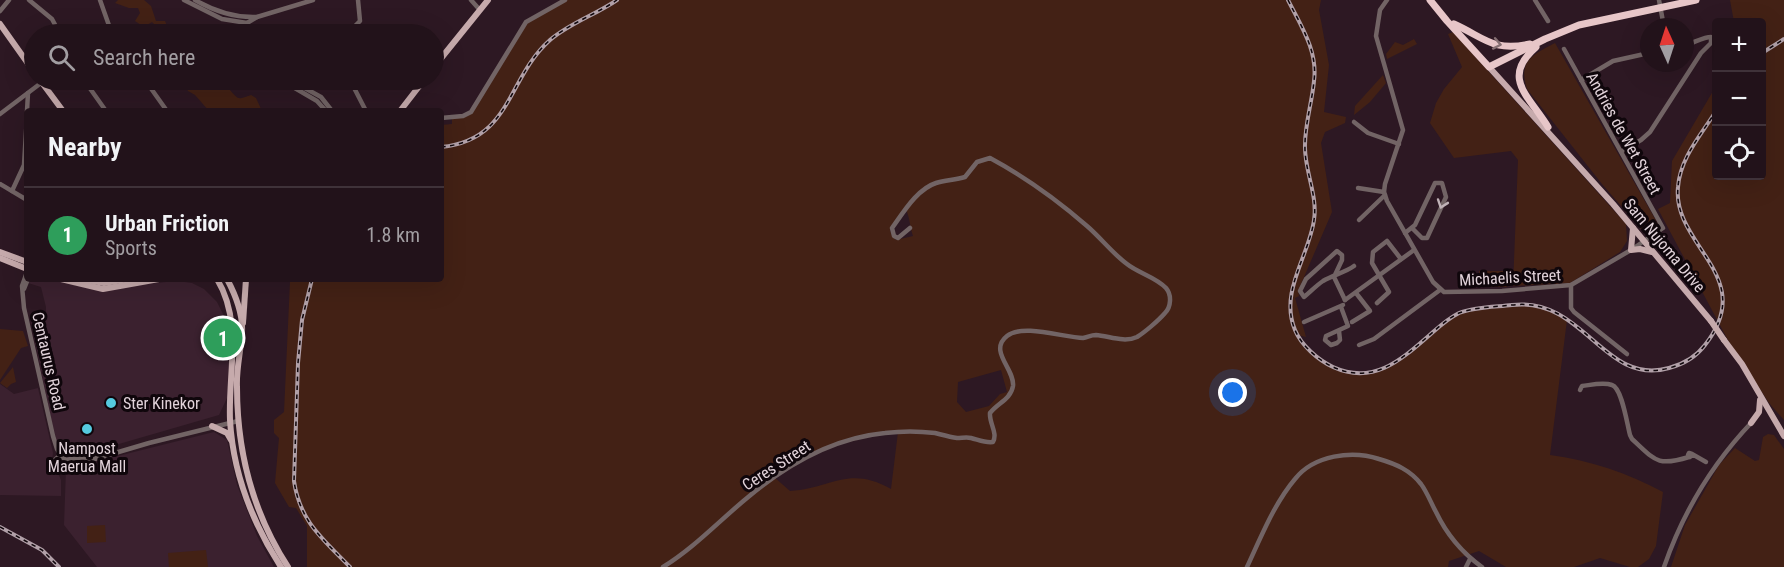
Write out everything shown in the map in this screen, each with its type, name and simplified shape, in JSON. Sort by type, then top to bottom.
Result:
[{"type":"highway","name":"Sam Nujoma Drive","points":[[1430,0],[1491,66]]},
{"type":"highway","points":[[1454,24],[1491,66],[1579,25],[1660,4],[1696,0]]},
{"type":"highway","points":[[1445,17],[1483,41],[1499,46],[1520,46],[1545,39]]},
{"type":"highway","points":[[1545,39],[1522,60],[1518,79],[1523,91],[1548,127]]},
{"type":"main road","points":[[444,54],[488,0]]},
{"type":"main road","points":[[0,24],[24,58]]},
{"type":"main road","name":"Sam Nujoma Drive","points":[[1491,66],[1548,127],[1579,166]]},
{"type":"main road","name":"Sam Nujoma Drive","points":[[1491,66],[1633,227],[1710,321],[1742,364],[1784,442]]},
{"type":"main road","points":[[49,90],[61,108]]},
{"type":"main road","points":[[402,108],[416,90]]},
{"type":"main road","points":[[1633,227],[1631,250],[1640,249],[1653,252]]},
{"type":"main road","points":[[0,252],[24,261]]},
{"type":"main road","points":[[0,258],[24,270]]},
{"type":"main road","points":[[72,282],[95,288],[107,283]]},
{"type":"main road","points":[[218,282],[228,302],[233,323],[231,422],[237,468],[254,519],[281,567]]},
{"type":"main road","points":[[228,282],[236,300],[242,326]]},
{"type":"main road","points":[[246,282],[236,383],[242,452],[250,489],[268,531],[288,567]]},
{"type":"main road","name":"Sam Nujoma Drive","points":[[1726,342],[1784,436]]},
{"type":"main road","points":[[1751,423],[1759,412],[1760,400]]},
{"type":"main road","points":[[212,426],[227,433],[233,443]]},
{"type":"street","points":[[0,11],[9,0]]},
{"type":"street","points":[[29,0],[52,19],[55,24]]},
{"type":"street","points":[[100,0],[108,24]]},
{"type":"street","points":[[184,0],[222,19],[248,20],[314,0]]},
{"type":"street","points":[[195,0],[219,12],[248,20]]},
{"type":"street","points":[[357,24],[360,21],[358,0]]},
{"type":"street","points":[[471,0],[479,9]]},
{"type":"street","points":[[444,118],[463,116],[471,112],[526,22],[565,0]]},
{"type":"street","points":[[1359,220],[1384,194],[1385,184],[1403,133],[1376,36],[1380,9],[1388,0]]},
{"type":"street","points":[[1535,0],[1548,21]]},
{"type":"street","points":[[248,20],[248,24]]},
{"type":"street","points":[[1622,151],[1650,132],[1701,53],[1711,43],[1711,37],[1694,43]]},
{"type":"street","points":[[1697,42],[1701,47],[1701,53]]},
{"type":"street","name":"Andries de Wet Street","points":[[1564,50],[1664,228]]},
{"type":"street","points":[[1581,80],[1614,61],[1640,55]]},
{"type":"street","points":[[0,114],[30,90]]},
{"type":"street","points":[[91,90],[104,108]]},
{"type":"street","points":[[152,90],[165,108]]},
{"type":"street","points":[[298,90],[317,101],[323,108]]},
{"type":"street","points":[[308,90],[321,97],[330,108]]},
{"type":"street","points":[[355,90],[364,108]]},
{"type":"street","points":[[27,108],[28,92]]},
{"type":"street","points":[[1353,122],[1368,133],[1399,144]]},
{"type":"street","name":"Ceres Street","points":[[663,567],[694,545],[774,477],[816,452],[859,437],[884,433],[927,432],[987,443],[994,441],[995,434],[990,413],[1007,399],[1013,386],[1010,368],[1000,355],[1007,336],[1014,333],[1037,331],[1080,338],[1093,335],[1118,339],[1136,337],[1167,310],[1169,305],[1169,294],[1163,286],[1122,260],[1088,226],[1050,194],[990,158],[977,162],[965,177],[934,184],[917,197],[894,226],[892,232],[898,238],[910,228]]},
{"type":"street","points":[[12,191],[24,165]]},
{"type":"street","points":[[1405,233],[1412,228],[1435,183],[1442,183],[1446,197],[1427,238],[1422,238],[1412,228]]},
{"type":"street","points":[[0,184],[24,198]]},
{"type":"street","points":[[1358,188],[1384,194]]},
{"type":"street","name":"Michaelis Street","points":[[1384,194],[1433,282],[1440,290],[1448,293],[1571,285],[1664,228]]},
{"type":"street","points":[[1377,303],[1389,292],[1372,263],[1372,255],[1376,248],[1386,241],[1401,259]]},
{"type":"street","points":[[1339,331],[1348,326],[1341,307],[1344,300],[1414,250]]},
{"type":"street","points":[[1334,277],[1342,261],[1342,255],[1336,251],[1306,279],[1300,291],[1304,297],[1322,282],[1334,277],[1354,266]]},
{"type":"street","points":[[1334,277],[1344,300]]},
{"type":"street","name":"Centaurus Road","points":[[24,280],[22,292],[26,318],[53,436],[57,450],[64,460]]},
{"type":"street","name":"Centaurus Road","points":[[22,292],[27,282]]},
{"type":"street","points":[[1571,285],[1571,303],[1574,312],[1627,354]]},
{"type":"street","points":[[1359,345],[1374,339],[1440,290]]},
{"type":"street","points":[[1353,322],[1370,311],[1356,293]]},
{"type":"street","points":[[1304,322],[1341,307]]},
{"type":"street","points":[[1580,390],[1582,386],[1596,385],[1611,385],[1618,389],[1632,439],[1658,460],[1665,462],[1690,455],[1714,466]]},
{"type":"street","points":[[1664,567],[1684,518],[1714,466],[1766,408]]},
{"type":"street","points":[[64,460],[63,469],[53,465],[55,458],[64,460],[119,451],[238,421]]},
{"type":"street","name":"Centaurus Road","points":[[53,436],[55,458]]},
{"type":"street","points":[[1247,567],[1273,513],[1296,477],[1313,465],[1346,454],[1367,454],[1410,472],[1422,485],[1455,544],[1482,567]]},
{"type":"street","points":[[1466,567],[1470,558]]},
{"type":"shaded area","points":[[118,0],[144,0],[151,6],[156,21],[165,21],[166,24],[152,22],[140,24],[135,21],[140,13],[138,8],[129,8],[115,3]]},
{"type":"shaded area","points":[[565,0],[1321,0],[1319,10],[1329,65],[1324,112],[1346,117],[1345,123],[1325,132],[1321,143],[1332,212],[1298,291],[1299,296],[1295,298],[1306,337],[1298,335],[1316,357],[1328,365],[1360,372],[1381,369],[1401,360],[1442,323],[1462,312],[1507,305],[1523,305],[1538,306],[1560,315],[1567,320],[1550,455],[1608,468],[1663,492],[1656,546],[1649,559],[1638,567],[1630,567],[1600,558],[1574,567],[1506,567],[1479,551],[1449,561],[1448,567],[307,567],[307,526],[296,508],[289,507],[275,483],[279,438],[274,433],[274,420],[284,412],[290,282],[444,282],[444,125],[452,124],[452,117],[469,114],[523,26]],"holes":[[[906,209],[913,236],[896,240],[890,230]],[[1001,370],[1007,392],[1000,394],[989,406],[966,412],[957,402],[958,382]],[[898,432],[891,489],[876,482],[852,478],[790,491],[774,477],[828,447],[884,433]]]},
{"type":"shaded area","points":[[1730,0],[1784,0],[1784,420],[1769,403],[1729,342],[1658,209],[1670,203],[1672,161],[1712,93],[1712,180],[1766,180],[1766,18],[1733,18]]},
{"type":"shaded area","points":[[1453,32],[1626,224],[1627,241],[1620,252],[1570,283],[1513,286],[1518,160],[1511,151],[1454,158],[1430,123],[1436,103],[1444,89],[1462,67],[1448,34]]},
{"type":"shaded area","points":[[1414,39],[1417,44],[1387,59],[1386,54],[1395,42],[1403,45]]},
{"type":"shaded area","points":[[1555,43],[1659,226],[1654,229],[1648,231],[1641,229],[1602,184],[1527,89],[1524,72],[1529,60]]},
{"type":"shaded area","points":[[1383,75],[1386,83],[1370,102],[1354,115],[1355,106]]},
{"type":"shaded area","points":[[230,90],[238,98],[251,95],[256,98],[261,108],[206,108],[195,95],[188,91]]},
{"type":"shaded area","points":[[1479,271],[1507,271],[1507,287],[1479,287]]},
{"type":"shaded area","points":[[66,282],[91,289],[184,282],[204,289],[217,302],[225,318],[227,333],[229,354],[227,398],[219,415],[74,457],[65,455],[58,447],[30,316],[46,312],[46,307],[41,287],[28,283]]},
{"type":"shaded area","points":[[0,329],[23,331],[28,346],[21,348],[0,380]]},
{"type":"shaded area","points":[[13,367],[16,382],[7,388],[0,383]]},
{"type":"shaded area","points":[[0,384],[14,394],[38,388],[53,453],[54,469],[61,480],[61,496],[0,495]]},
{"type":"shaded area","points":[[214,432],[227,440],[237,485],[257,536],[274,567],[97,567],[64,525],[66,469]]},
{"type":"shaded area","points":[[1768,434],[1774,435],[1784,449],[1784,567],[1671,567],[1685,525],[1719,465],[1735,448],[1755,461],[1759,460],[1763,437]]},
{"type":"shaded area","points":[[105,525],[106,542],[87,543],[87,526]]},
{"type":"shaded area","points":[[206,550],[208,567],[169,567],[168,553]]},
{"type":"railway","points":[[444,146],[464,142],[482,133],[506,106],[524,72],[550,40],[617,0]]},
{"type":"railway","points":[[1288,0],[1311,49],[1315,70],[1305,145],[1315,211],[1311,234],[1293,288],[1291,316],[1298,336],[1311,352],[1327,364],[1348,372],[1375,371],[1399,360],[1459,313],[1478,308],[1512,305],[1537,306],[1558,314],[1627,365],[1647,370],[1669,368],[1694,356],[1705,345],[1719,321],[1723,300],[1719,280],[1687,227],[1680,208],[1678,187],[1687,157],[1712,117]]},
{"type":"railway","points":[[1766,50],[1784,39]]},
{"type":"railway","points":[[311,282],[302,320],[298,363],[294,481],[301,508],[307,519],[350,567]]},
{"type":"railway","points":[[0,527],[42,550],[59,567]]},
{"type":"place","name":"Urban Friction","points":[[223,338]]},
{"type":"place","name":"Ster Kinekor","points":[[111,403]]},
{"type":"place","name":"Nampost Maerua Mall","points":[[87,429]]}]
